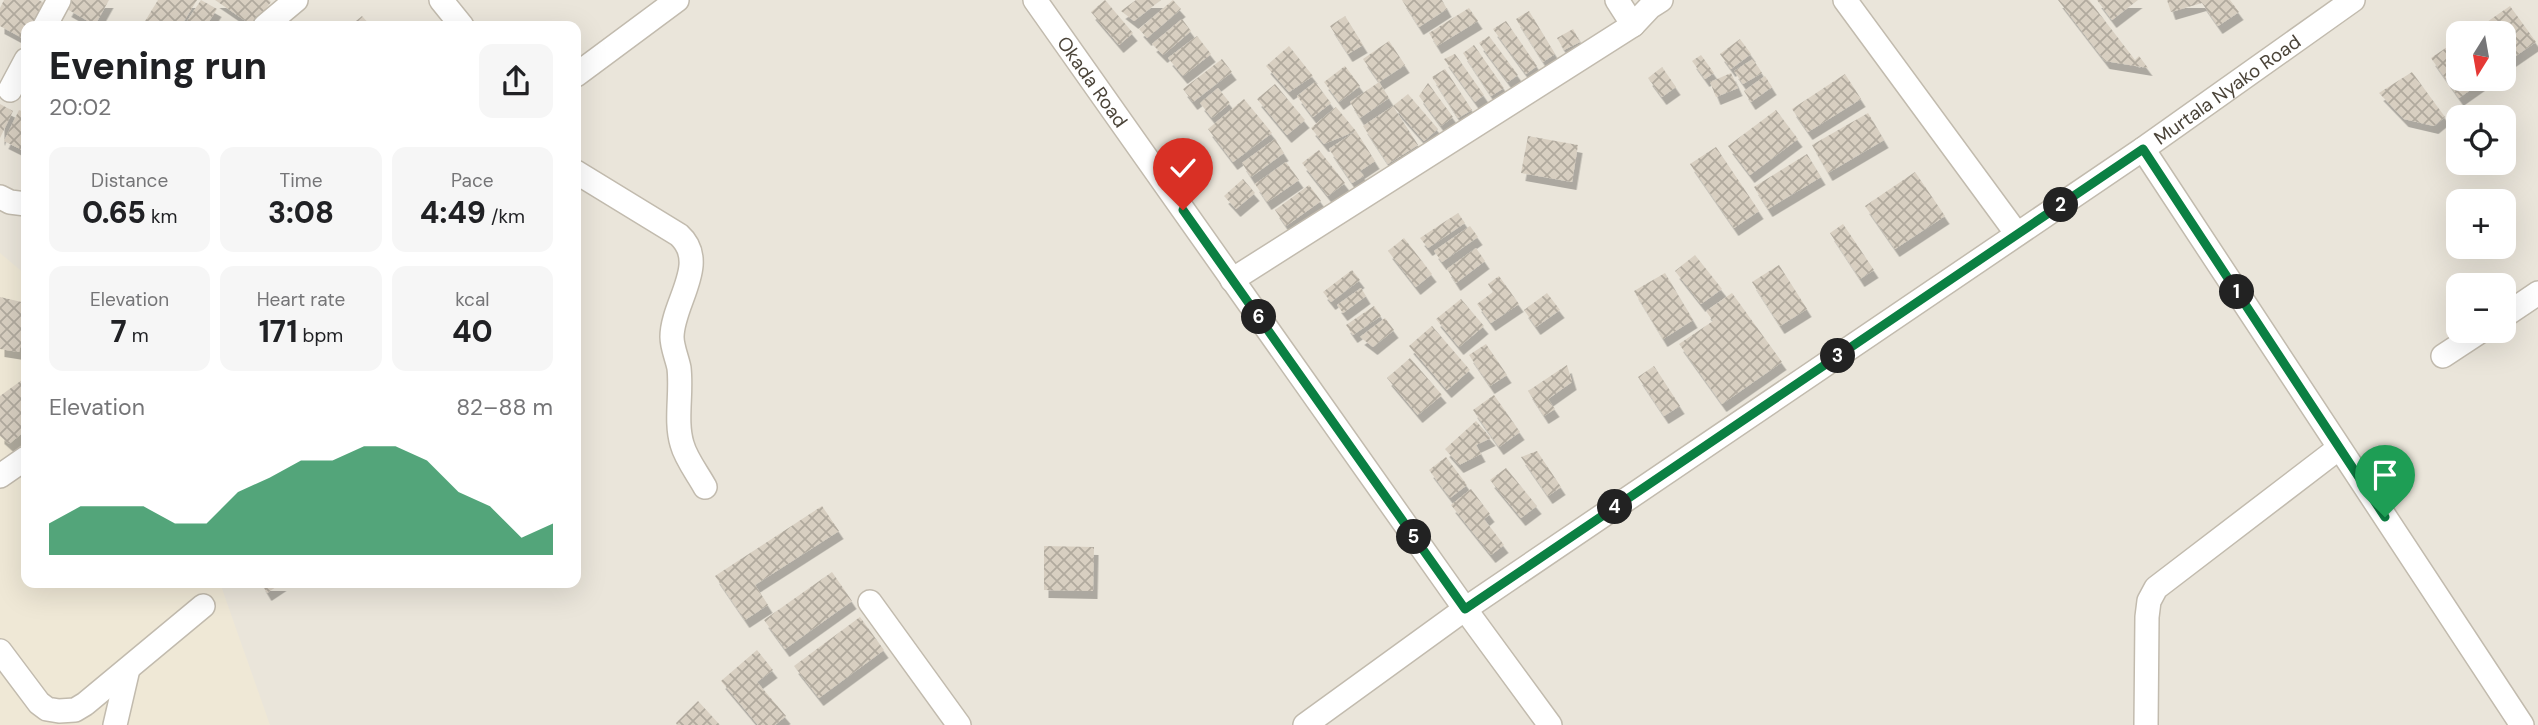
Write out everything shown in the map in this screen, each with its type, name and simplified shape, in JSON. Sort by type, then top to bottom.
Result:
[{"type":"street","points":[[47,21],[58,0]]},
{"type":"street","points":[[271,21],[296,0]]},
{"type":"street","points":[[441,0],[458,21]]},
{"type":"street","points":[[581,71],[677,0]]},
{"type":"street","name":"Okada Road","points":[[1035,0],[1465,609],[1550,725]]},
{"type":"street","points":[[1617,0],[1633,25]]},
{"type":"street","points":[[1232,280],[1633,25],[1650,7],[1661,0]]},
{"type":"street","points":[[1845,0],[2017,234]]},
{"type":"street","name":"Murtala Nyako Road","points":[[1305,725],[1465,609],[2143,149],[2353,0]]},
{"type":"street","points":[[12,91],[21,71]]},
{"type":"street","points":[[2143,149],[2522,725]]},
{"type":"street","points":[[581,175],[679,235],[691,252],[690,275],[673,321],[671,339],[679,369],[682,443],[705,487]]},
{"type":"street","points":[[0,197],[21,203]]},
{"type":"street","points":[[2516,311],[2535,302]]},
{"type":"street","points":[[2442,356],[2462,343]]},
{"type":"street","points":[[2146,725],[2147,617],[2149,601],[2156,588],[2339,448]]},
{"type":"street","points":[[0,475],[21,461]]},
{"type":"street","points":[[870,602],[960,725]]},
{"type":"street","points":[[0,651],[39,703],[47,709],[75,710],[203,606]]},
{"type":"street","points":[[115,725],[128,669]]},
{"type":"street","points":[[85,704],[102,725]]},
{"type":"shaded area","points":[[0,0],[2538,0],[2538,725],[0,725]]},
{"type":"shaded area","points":[[0,253],[21,271],[21,588],[222,588],[270,725],[0,725]]},
{"type":"building","points":[[4,0],[39,0],[45,4],[36,21],[21,21],[21,37],[0,26],[0,8]]},
{"type":"building","points":[[72,0],[109,0],[97,21],[88,21],[67,9]]},
{"type":"building","points":[[158,0],[197,0],[184,21],[145,21]]},
{"type":"building","points":[[201,0],[217,9],[209,21],[187,21]]},
{"type":"building","points":[[215,0],[271,2],[257,21],[246,21]]},
{"type":"building","points":[[1105,0],[1133,33],[1119,45],[1091,12]]},
{"type":"building","points":[[1136,0],[1161,0],[1134,21],[1121,11]]},
{"type":"building","points":[[1173,0],[1181,9],[1147,38],[1139,29]]},
{"type":"building","points":[[1402,0],[1442,0],[1447,9],[1419,27]]},
{"type":"building","points":[[2058,0],[2089,0],[2135,60],[2139,56],[2148,68],[2105,61]]},
{"type":"building","points":[[2097,0],[2138,0],[2112,20]]},
{"type":"building","points":[[2167,0],[2230,0],[2239,12],[2218,26],[2202,3],[2171,12]]},
{"type":"building","points":[[2510,6],[2536,42],[2516,56],[2516,21],[2488,21]]},
{"type":"building","points":[[1469,8],[1478,21],[1437,46],[1429,33]]},
{"type":"building","points":[[1529,11],[1555,54],[1543,62],[1516,19]]},
{"type":"building","points":[[1345,16],[1363,45],[1348,54],[1330,26]]},
{"type":"building","points":[[1182,19],[1191,31],[1163,55],[1152,44]]},
{"type":"building","points":[[1506,21],[1537,66],[1526,74],[1493,29]]},
{"type":"building","points":[[1573,29],[1580,42],[1564,50],[1557,38]]},
{"type":"building","points":[[1197,36],[1211,54],[1183,76],[1168,58]]},
{"type":"building","points":[[1489,36],[1518,75],[1508,82],[1479,43]]},
{"type":"building","points":[[1740,39],[1751,54],[1731,69],[1720,54]]},
{"type":"building","points":[[1389,41],[1405,65],[1379,82],[1363,59]]},
{"type":"building","points":[[1474,45],[1504,88],[1491,96],[1463,53]]},
{"type":"building","points":[[1289,46],[1313,76],[1289,92],[1266,66]]},
{"type":"building","points":[[2446,48],[2446,79],[2431,58]]},
{"type":"building","points":[[1455,54],[1484,95],[1475,102],[1444,59]]},
{"type":"building","points":[[1701,55],[1714,73],[1705,79],[1692,61]]},
{"type":"building","points":[[1222,59],[1232,72],[1193,102],[1183,89]]},
{"type":"building","points":[[1753,59],[1762,73],[1743,84],[1734,71]]},
{"type":"building","points":[[1345,66],[1360,86],[1339,102],[1324,82]]},
{"type":"building","points":[[1662,67],[1676,87],[1662,97],[1648,78]]},
{"type":"building","points":[[1445,69],[1472,110],[1458,118],[1432,77]]},
{"type":"building","points":[[2412,72],[2445,117],[2434,126],[2404,119],[2379,93]]},
{"type":"building","points":[[1731,73],[1738,88],[1716,97],[1710,82]]},
{"type":"building","points":[[1845,74],[1861,99],[1808,132],[1792,109]]},
{"type":"building","points":[[1765,76],[1772,87],[1751,102],[1744,91]]},
{"type":"building","points":[[1315,82],[1331,103],[1313,117],[1297,96]]},
{"type":"building","points":[[1379,82],[1389,98],[1360,118],[1350,102]]},
{"type":"building","points":[[1428,83],[1453,117],[1441,126],[1419,96]]},
{"type":"building","points":[[1275,84],[1305,120],[1287,135],[1257,99]]},
{"type":"building","points":[[1218,88],[1230,103],[1212,118],[1200,103]]},
{"type":"building","points":[[2454,91],[2469,91],[2459,98]]},
{"type":"building","points":[[1408,94],[1438,129],[1424,141],[1393,106]]},
{"type":"building","points":[[1244,99],[1272,133],[1233,162],[1208,129]]},
{"type":"building","points":[[0,104],[13,111],[0,138]]},
{"type":"building","points":[[1393,106],[1418,145],[1388,164],[1363,126]]},
{"type":"building","points":[[1336,107],[1356,131],[1324,144],[1311,128]]},
{"type":"building","points":[[19,110],[21,111],[21,129],[18,128],[21,130],[21,150],[4,141]]},
{"type":"building","points":[[1776,110],[1798,139],[1750,175],[1728,146]]},
{"type":"building","points":[[1868,113],[1884,140],[1828,173],[1812,145]]},
{"type":"building","points":[[1356,131],[1375,161],[1360,171],[1364,176],[1352,183],[1329,149]]},
{"type":"building","points":[[1528,136],[1578,145],[1572,182],[1521,173]]},
{"type":"building","points":[[1275,139],[1284,153],[1251,177],[1242,163]]},
{"type":"building","points":[[1716,147],[1759,211],[1734,228],[1690,164]]},
{"type":"building","points":[[1319,150],[1345,183],[1328,196],[1302,163]]},
{"type":"building","points":[[1807,154],[1821,177],[1768,209],[1754,187]]},
{"type":"building","points":[[1286,162],[1299,180],[1267,202],[1255,184]]},
{"type":"building","points":[[1915,172],[1945,216],[1895,249],[1865,206]]},
{"type":"building","points":[[1243,179],[1255,193],[1236,209],[1224,196]]},
{"type":"building","points":[[1309,185],[1321,201],[1286,226],[1275,210]]},
{"type":"building","points":[[1458,213],[1465,223],[1428,248],[1420,238]]},
{"type":"building","points":[[1843,224],[1874,270],[1860,279],[1830,233]]},
{"type":"building","points":[[1470,226],[1478,237],[1442,262],[1434,251]]},
{"type":"building","points":[[1404,238],[1432,274],[1416,287],[1388,251]]},
{"type":"building","points":[[1476,248],[1485,261],[1456,283],[1447,269]]},
{"type":"building","points":[[1695,255],[1722,289],[1701,304],[1675,271]]},
{"type":"building","points":[[1779,265],[1807,309],[1780,326],[1752,282]]},
{"type":"building","points":[[1352,270],[1360,280],[1331,302],[1323,292]]},
{"type":"building","points":[[1665,273],[1693,320],[1663,339],[1634,291]]},
{"type":"building","points":[[1499,276],[1519,304],[1491,323],[1477,304],[1493,292],[1488,284]]},
{"type":"building","points":[[1361,288],[1366,296],[1343,313],[1337,305]]},
{"type":"building","points":[[1547,293],[1560,310],[1536,327],[1524,310]]},
{"type":"building","points":[[1732,293],[1782,362],[1722,404],[1679,344],[1713,321],[1706,311]]},
{"type":"building","points":[[0,297],[21,302],[21,343],[19,352],[0,349]]},
{"type":"building","points":[[1461,299],[1484,326],[1459,347],[1436,319]]},
{"type":"building","points":[[1374,306],[1381,316],[1353,335],[1346,325]]},
{"type":"building","points":[[1385,318],[1394,330],[1373,347],[1360,337]]},
{"type":"building","points":[[1432,326],[1470,370],[1447,390],[1409,346]]},
{"type":"building","points":[[1486,344],[1507,375],[1490,386],[1469,355]]},
{"type":"building","points":[[1410,358],[1442,395],[1418,415],[1387,378]]},
{"type":"building","points":[[1567,365],[1572,382],[1548,399],[1555,409],[1544,416],[1528,391]]},
{"type":"building","points":[[1654,366],[1680,406],[1664,416],[1638,377]]},
{"type":"building","points":[[21,381],[21,434],[9,444],[0,436],[0,396]]},
{"type":"building","points":[[1494,395],[1520,432],[1499,447],[1473,410]]},
{"type":"building","points":[[1476,421],[1491,438],[1476,445],[1481,454],[1459,465],[1445,449]]},
{"type":"building","points":[[1537,451],[1561,487],[1548,496],[1521,457]]},
{"type":"building","points":[[1446,457],[1467,485],[1450,498],[1429,470]]},
{"type":"building","points":[[1506,468],[1537,506],[1521,518],[1490,480]]},
{"type":"building","points":[[1471,489],[1490,514],[1484,519],[1504,545],[1491,555],[1451,505]]},
{"type":"building","points":[[822,506],[839,531],[755,585],[768,605],[745,620],[715,576]]},
{"type":"building","points":[[1044,546],[1094,547],[1093,591],[1044,590]]},
{"type":"building","points":[[832,572],[852,601],[785,649],[764,620]]},
{"type":"building","points":[[860,617],[884,650],[819,698],[794,666]]},
{"type":"building","points":[[757,650],[773,670],[757,682],[786,716],[775,725],[758,725],[721,681]]},
{"type":"building","points":[[698,701],[720,725],[677,725]]},
{"type":"route","points":[[1183,210],[1465,609],[2143,149],[2385,517]]}]
